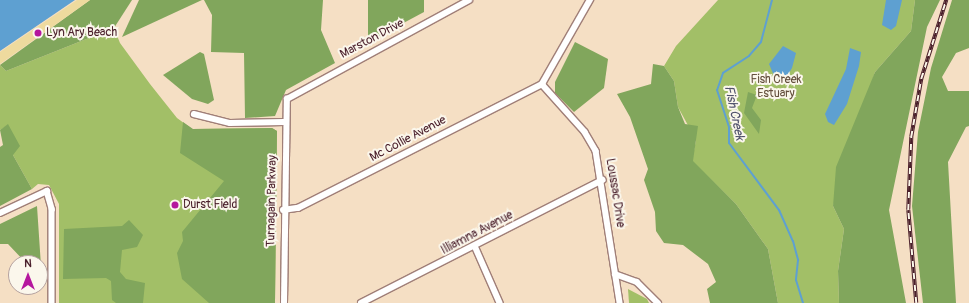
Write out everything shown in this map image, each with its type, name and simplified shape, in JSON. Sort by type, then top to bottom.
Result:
[{"type":"street","name":"Marston Drive","points":[[286,99],[469,0]]},
{"type":"street","points":[[542,84],[590,0]]},
{"type":"street","name":"Loussac Drive","points":[[542,84],[590,140],[602,180],[620,303]]},
{"type":"street","name":"Mc Collie Avenue","points":[[283,210],[298,208],[542,84]]},
{"type":"street","name":"Turnagain Parkway","points":[[284,303],[283,210],[284,122],[286,99]]},
{"type":"street","points":[[194,114],[230,123],[284,122]]},
{"type":"street","name":"Illiamna Avenue","points":[[361,303],[602,180]]},
{"type":"street","points":[[0,213],[47,191],[52,209],[52,303]]},
{"type":"street","points":[[475,246],[500,303]]},
{"type":"street","points":[[615,274],[637,282],[658,303]]},
{"type":"green space","points":[[90,0],[132,0],[114,28],[6,71],[0,65]]},
{"type":"green space","points":[[139,0],[202,0],[122,37]]},
{"type":"green space","points":[[204,0],[323,0],[321,30],[335,63],[286,90],[275,116],[245,118],[244,53],[211,52],[212,15]]},
{"type":"green space","points":[[368,0],[424,0],[424,12],[368,42]]},
{"type":"green space","name":"Fish Creek Estuary","points":[[718,0],[915,0],[911,31],[875,72],[833,206],[844,229],[838,271],[839,303],[778,303],[768,249],[736,204],[692,161],[696,140],[678,107],[674,81],[664,66],[676,46]]},
{"type":"green space","points":[[915,0],[940,0],[927,27],[889,210],[906,303],[839,303],[838,271],[844,229],[833,206],[836,167],[875,72],[911,31]]},
{"type":"green space","points":[[952,0],[969,0],[969,48],[956,53],[942,77],[948,91],[969,91],[969,126],[966,127],[948,162],[956,303],[923,303],[912,206],[918,132],[931,68]]},
{"type":"green space","points":[[114,28],[120,43],[150,84],[177,118],[192,129],[272,128],[277,131],[275,303],[59,303],[59,204],[49,185],[38,184],[32,189],[13,155],[8,125],[0,130],[0,65],[6,71]]},
{"type":"green space","points":[[575,42],[608,59],[604,88],[574,112],[555,93],[555,82]]},
{"type":"green space","points":[[200,52],[204,54],[214,100],[208,104],[192,99],[163,75]]},
{"type":"green space","points":[[653,64],[664,66],[674,81],[678,107],[685,124],[698,126],[693,161],[736,204],[768,249],[778,303],[710,303],[707,289],[716,282],[708,264],[683,245],[664,243],[656,231],[655,212],[644,180],[648,169],[630,117],[617,94],[651,84]]},
{"type":"green space","points":[[748,92],[757,95],[752,108],[761,120],[759,134],[744,113]]},
{"type":"green space","points":[[183,122],[193,129],[272,128],[277,131],[275,303],[209,303],[182,279],[177,253],[183,241],[182,232],[224,181],[180,153]]},
{"type":"green space","points":[[8,124],[20,146],[13,155],[32,189],[0,206],[0,147],[3,145],[0,130]]},
{"type":"green space","points":[[37,206],[40,255],[18,255],[8,244],[0,244],[0,224]]},
{"type":"green space","points":[[129,220],[143,235],[137,247],[122,250],[120,272],[126,279],[145,283],[143,303],[116,303],[112,300],[111,281],[106,278],[63,279],[64,229],[122,226]]},
{"type":"green space","points":[[628,289],[647,299],[649,303],[629,303]]},
{"type":"sand","name":"Lyn Ary Beach","points":[[77,0],[90,0],[0,64],[0,52]]},
{"type":"water","points":[[0,0],[75,0],[0,51]]},
{"type":"water","points":[[886,0],[902,0],[896,26],[891,30],[882,25]]},
{"type":"water","points":[[783,46],[796,53],[792,68],[783,83],[775,78],[769,64]]},
{"type":"water","points":[[850,48],[861,52],[859,66],[847,104],[834,125],[828,122],[825,114],[846,69]]},
{"type":"waterway","name":"Fish Creek","points":[[772,0],[761,42],[749,56],[723,73],[717,90],[729,128],[729,143],[779,210],[793,241],[798,260],[796,280],[803,303]]},
{"type":"railway","points":[[916,303],[908,210],[911,137],[921,79],[946,0]]},
{"type":"place","name":"Lyn Ary Beach","points":[[38,33]]},
{"type":"place","name":"Durst Field","points":[[175,205]]}]
